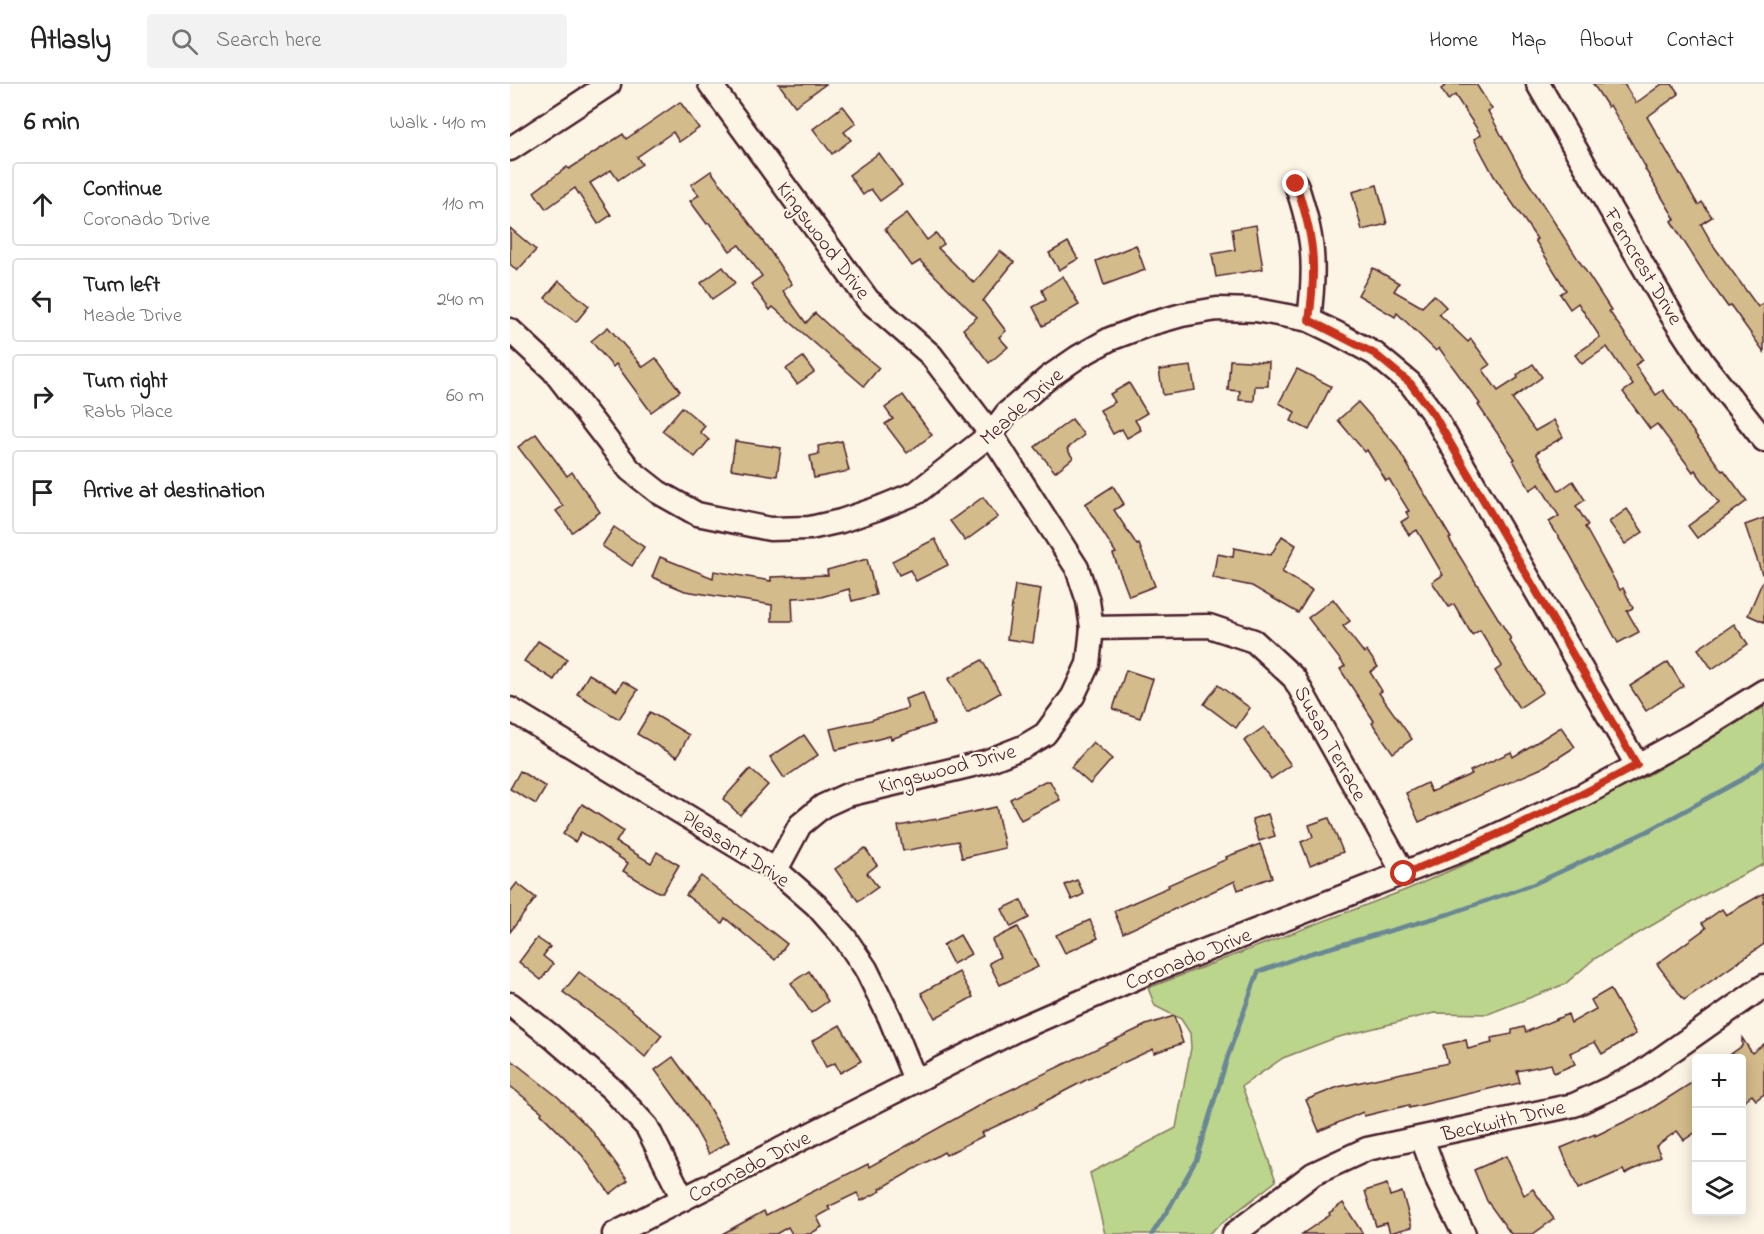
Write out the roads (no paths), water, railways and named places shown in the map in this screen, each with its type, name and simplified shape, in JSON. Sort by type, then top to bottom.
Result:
[{"type":"street","points":[[510,149],[609,84]]},
{"type":"street","name":"Kingswood Drive","points":[[710,84],[868,300],[932,355],[991,434],[1077,568],[1088,601],[1092,628],[1088,664],[1072,696],[1045,734],[1023,747],[985,762],[847,795],[822,806],[800,825],[776,870]]},
{"type":"street","name":"Ferncrest Drive","points":[[1538,84],[1671,314],[1703,363],[1764,440]]},
{"type":"street","points":[[1296,184],[1312,243],[1314,270],[1309,320]]},
{"type":"street","name":"Meade Drive","points":[[510,330],[553,370],[630,470],[658,492],[698,514],[770,529],[810,528],[841,521],[916,493],[991,434],[1007,413],[1049,377],[1068,363],[1110,339],[1150,324],[1217,309],[1256,310],[1309,320],[1375,354],[1410,383],[1434,415],[1637,765]]},
{"type":"street","name":"Susan Terrace","points":[[1092,628],[1209,626],[1254,641],[1294,678],[1404,874]]},
{"type":"street","name":"Coronado Drive","points":[[614,1234],[1016,1030],[1147,973],[1480,843],[1583,795],[1691,736],[1764,691]]},
{"type":"street","name":"Pleasant Drive","points":[[511,712],[776,870],[816,905],[845,938],[866,969],[890,1018],[915,1080]]},
{"type":"street","name":"Beckwith Drive","points":[[1234,1234],[1313,1174],[1367,1149],[1574,1105],[1636,1076],[1764,986]]},
{"type":"street","points":[[510,1004],[614,1090],[647,1127],[683,1199]]},
{"type":"street","points":[[1422,1138],[1437,1182],[1464,1234]]},
{"type":"waterway","points":[[1152,1234],[1196,1160],[1228,1056],[1258,972],[1308,954],[1449,914],[1534,884],[1648,831],[1741,780],[1764,763]]}]
